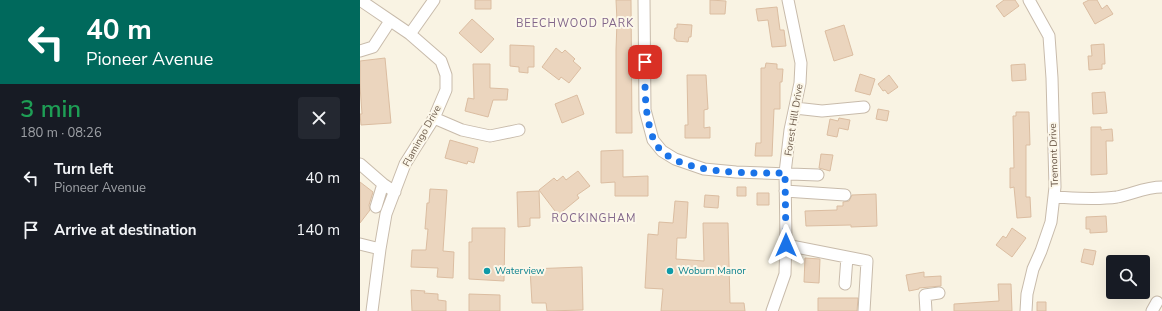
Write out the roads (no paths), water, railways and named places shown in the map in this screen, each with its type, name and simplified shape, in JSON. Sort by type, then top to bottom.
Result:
[{"type":"street","name":"Flamingo Drive","points":[[360,0],[410,34],[441,61],[446,75],[446,90],[434,118],[405,164],[386,214],[372,311]]},
{"type":"street","points":[[410,34],[434,0]]},
{"type":"street","points":[[644,0],[645,110],[653,140],[662,151],[675,159],[704,169],[736,172],[818,175]]},
{"type":"street","name":"Forest Hill Drive","points":[[772,311],[785,274],[785,173],[790,130],[800,83],[801,63],[788,0]]},
{"type":"street","name":"Tremont Drive","points":[[1026,311],[1027,294],[1033,269],[1051,222],[1055,197],[1052,78],[1049,36],[1029,0]]},
{"type":"street","points":[[360,51],[373,47],[390,21]]},
{"type":"street","points":[[795,108],[822,111],[864,107]]},
{"type":"street","points":[[434,118],[462,130],[490,136],[519,130]]},
{"type":"street","points":[[360,164],[383,184],[395,192]]},
{"type":"street","points":[[376,207],[383,184]]},
{"type":"street","points":[[1055,197],[1108,198],[1162,186]]},
{"type":"street","points":[[785,191],[845,195]]},
{"type":"street","points":[[360,244],[380,249]]},
{"type":"street","points":[[786,245],[867,261],[864,311]]},
{"type":"street","points":[[844,284],[847,257]]},
{"type":"street","points":[[926,311],[925,295],[938,292]]},
{"type":"place","name":"Waterview","points":[[487,271]]},
{"type":"place","name":"Woburn Manor","points":[[670,271]]},
{"type":"district","name":"BEECHWOOD PARK","points":[[575,23]]},
{"type":"district","name":"ROCKINGHAM","points":[[594,218]]}]
